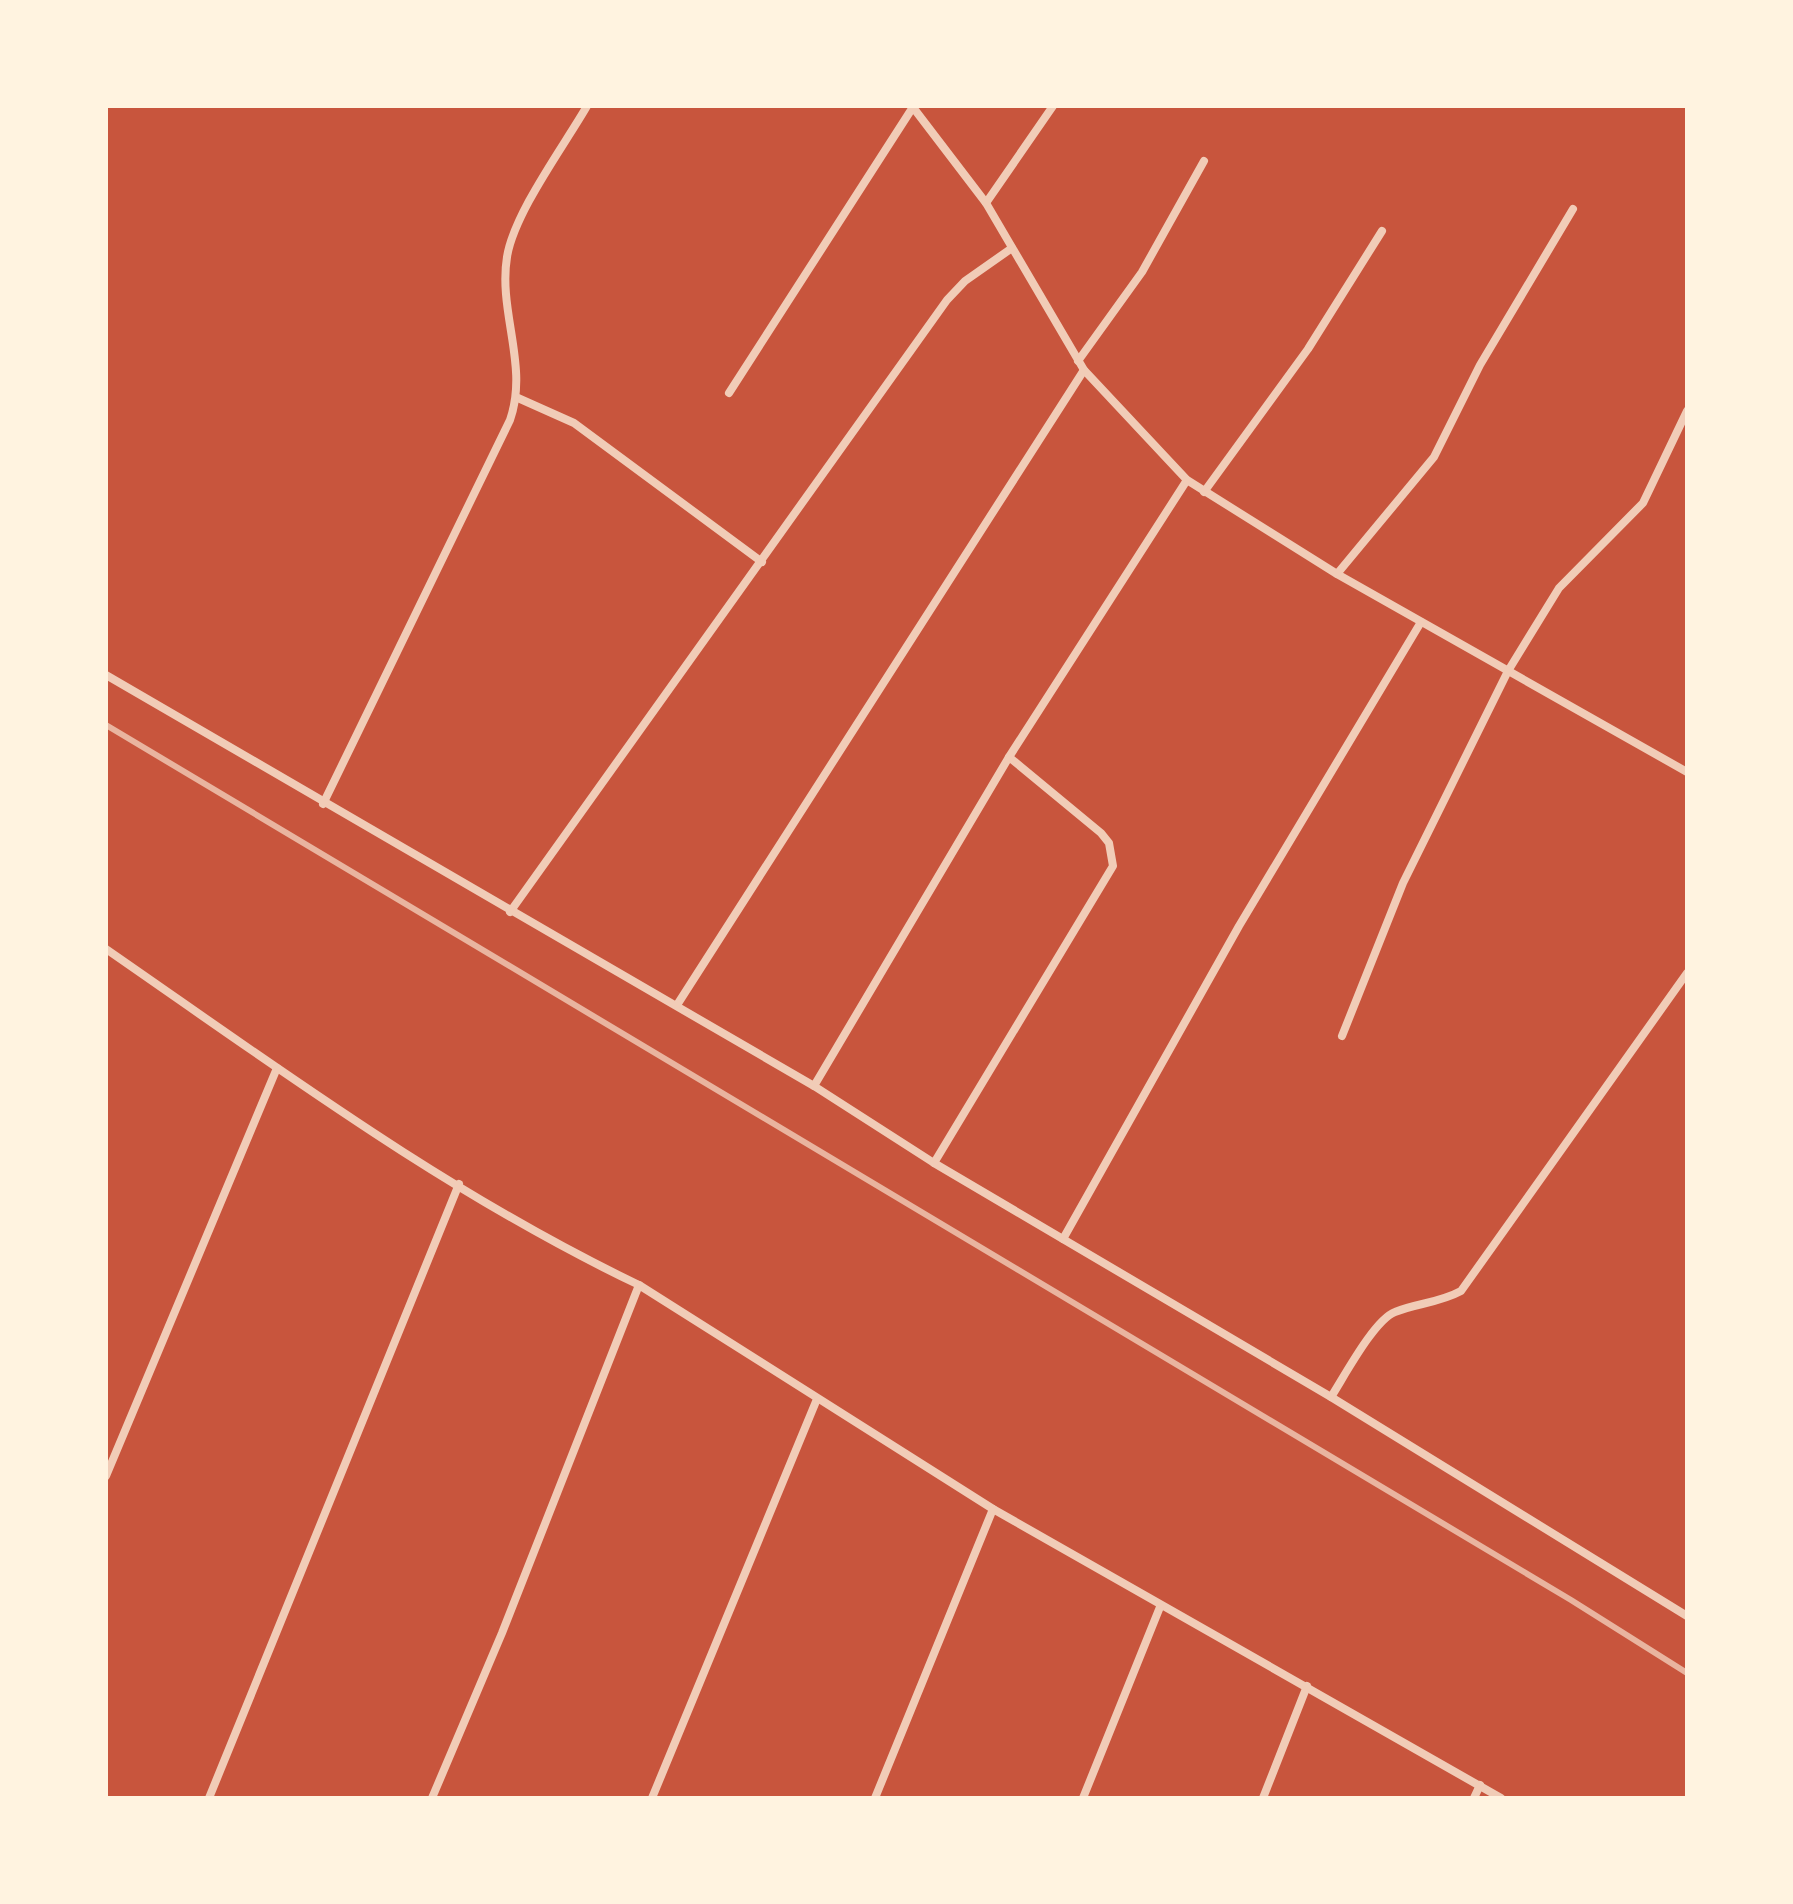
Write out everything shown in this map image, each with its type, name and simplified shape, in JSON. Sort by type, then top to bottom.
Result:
[{"type":"street","points":[[323,804],[518,398],[506,281],[507,256],[515,230],[587,106]]},
{"type":"street","points":[[729,393],[912,106],[986,203],[1084,370],[1187,480],[1337,574],[1687,772]]},
{"type":"street","points":[[986,203],[1053,106]]},
{"type":"street","points":[[1078,361],[1142,272],[1204,161]]},
{"type":"street","points":[[1337,574],[1434,457],[1480,365],[1573,209]]},
{"type":"street","points":[[1204,492],[1308,349],[1382,231]]},
{"type":"street","points":[[510,912],[947,300],[965,281],[1012,248]]},
{"type":"street","points":[[677,1005],[1084,370]]},
{"type":"street","points":[[518,398],[574,423],[762,562]]},
{"type":"street","points":[[1342,1036],[1403,883],[1508,671],[1559,588],[1643,503],[1687,411]]},
{"type":"street","points":[[814,1086],[1009,757],[1187,480]]},
{"type":"street","points":[[1063,1239],[1239,926],[1421,622]]},
{"type":"street","points":[[106,675],[323,804],[814,1086],[934,1163],[1331,1397],[1687,1616]]},
{"type":"street","points":[[934,1163],[1113,866],[1109,843],[1101,833],[1009,757]]},
{"type":"street","points":[[106,949],[277,1068],[459,1184],[585,1259],[639,1285],[993,1509],[1160,1607],[1307,1686],[1501,1798]]},
{"type":"street","points":[[1331,1397],[1380,1323],[1393,1312],[1443,1301],[1461,1291],[1687,973]]},
{"type":"street","points":[[106,1476],[277,1068]]},
{"type":"street","points":[[209,1798],[459,1184]]},
{"type":"street","points":[[432,1798],[502,1633],[639,1285]]},
{"type":"street","points":[[652,1798],[817,1399]]},
{"type":"street","points":[[875,1798],[993,1509]]},
{"type":"street","points":[[1083,1798],[1160,1607]]},
{"type":"street","points":[[1263,1798],[1307,1686]]},
{"type":"street","points":[[1474,1798],[1480,1785]]},
{"type":"railway","points":[[106,725],[1571,1600],[1687,1673]]}]
